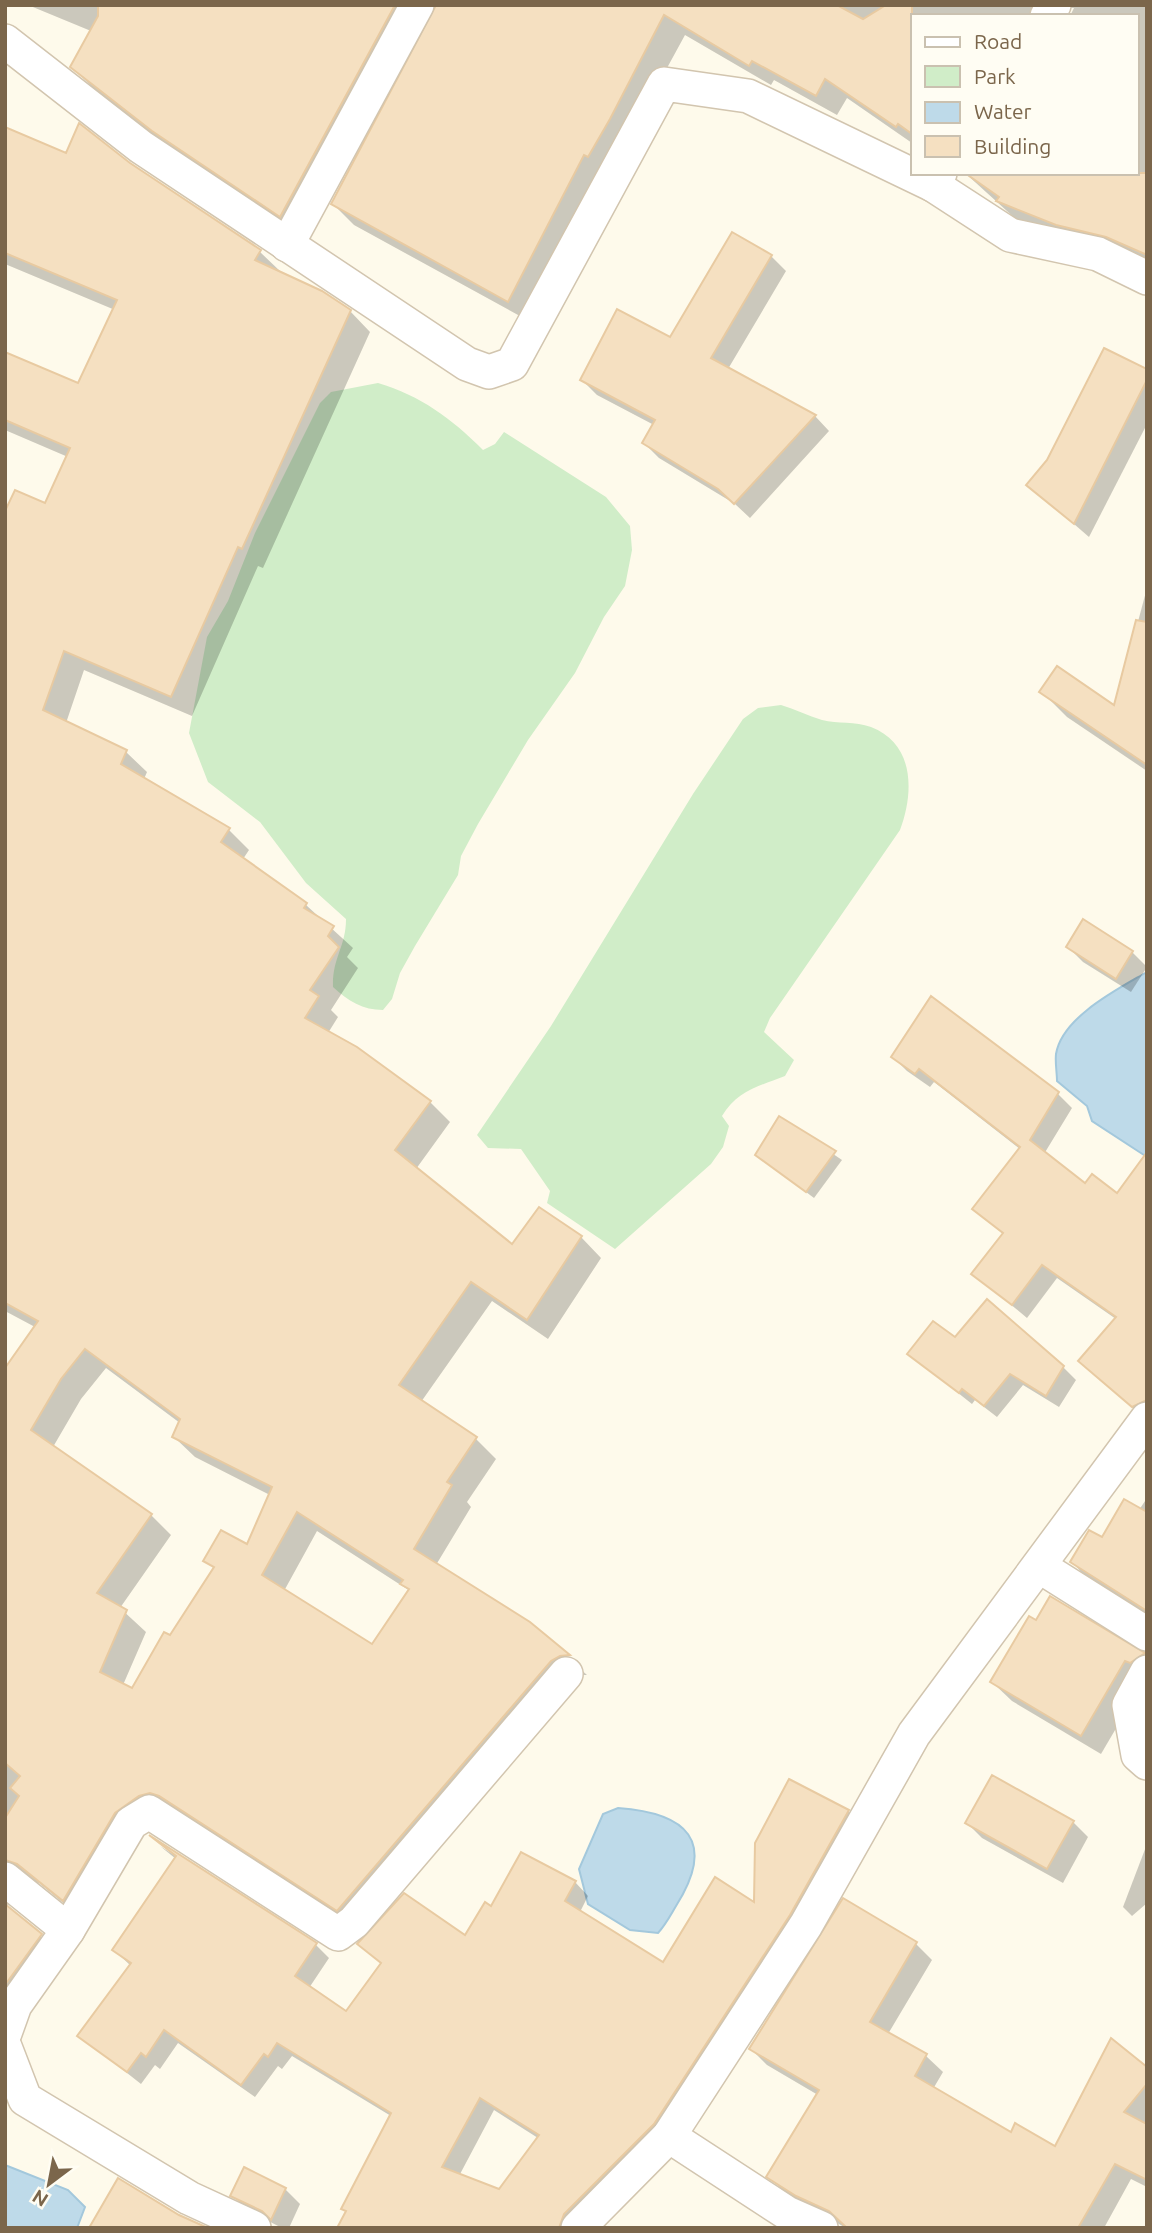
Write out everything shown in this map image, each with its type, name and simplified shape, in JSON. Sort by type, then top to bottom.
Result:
[{"type":"street","points":[[287,245],[417,5]]},
{"type":"street","points":[[5,41],[141,147],[467,363],[489,372],[512,364],[664,84],[748,96],[911,168]]},
{"type":"street","points":[[937,179],[1010,235],[1098,254],[1147,278]]},
{"type":"street","points":[[578,2228],[669,2136],[806,1924],[914,1734],[1147,1419]]},
{"type":"street","points":[[1039,1566],[1147,1634]]},
{"type":"street","points":[[1147,1672],[1129,1705],[1139,1755],[1147,1763]]},
{"type":"street","points":[[5,2033],[16,2005],[68,1930],[131,1823],[149,1812],[338,1934],[354,1922],[566,1674]]},
{"type":"street","points":[[5,1879],[68,1930]]},
{"type":"street","points":[[5,2046],[25,2099],[189,2198],[254,2228]]},
{"type":"street","points":[[669,2136],[787,2213],[821,2228]]},
{"type":"green space","points":[[378,383],[408,394],[435,409],[483,450],[495,444],[504,432],[606,497],[630,526],[632,550],[625,586],[604,617],[575,673],[528,740],[478,824],[461,856],[458,875],[400,973],[392,999],[383,1010],[356,1004],[333,987],[346,919],[306,883],[260,822],[208,782],[189,733],[207,637],[228,601],[255,533],[320,403],[331,392]]},
{"type":"green space","points":[[781,705],[822,720],[865,725],[885,735],[896,745],[907,771],[909,786],[905,816],[900,830],[770,1018],[764,1032],[794,1060],[785,1076],[749,1090],[728,1108],[722,1116],[729,1126],[723,1147],[711,1164],[615,1249],[547,1203],[550,1191],[521,1149],[488,1148],[477,1135],[551,1026],[693,794],[743,719],[758,708]]},
{"type":"water","points":[[1147,972],[1147,1157],[1092,1121],[1087,1106],[1057,1081],[1056,1054],[1060,1041],[1080,1016]]},
{"type":"water","points":[[618,1808],[662,1816],[688,1834],[694,1848],[694,1864],[688,1883],[658,1933],[630,1930],[588,1904],[579,1869],[603,1814]]},
{"type":"water","points":[[5,2165],[68,2190],[85,2207],[77,2228],[5,2228]]},
{"type":"building","points":[[98,5],[395,5],[280,217],[152,131],[70,67],[98,16]]},
{"type":"building","points":[[436,5],[837,5],[863,19],[886,5],[912,5],[911,133],[898,124],[896,127],[825,79],[816,96],[752,61],[749,66],[664,15],[610,119],[588,157],[584,155],[508,302],[331,204]]},
{"type":"building","points":[[79,123],[130,163],[261,250],[255,260],[322,291],[351,310],[242,549],[238,547],[171,697],[64,651],[43,710],[127,750],[121,764],[230,828],[221,842],[307,903],[304,908],[334,926],[328,936],[339,947],[310,990],[319,996],[305,1018],[357,1047],[431,1101],[395,1150],[512,1244],[539,1207],[582,1236],[527,1320],[471,1282],[399,1385],[477,1437],[447,1482],[452,1485],[414,1549],[530,1622],[570,1655],[551,1661],[337,1911],[159,1796],[150,1793],[139,1796],[115,1813],[63,1901],[17,1864],[5,1860],[5,1818],[19,1796],[10,1788],[20,1776],[5,1763],[5,1368],[38,1321],[5,1303],[5,511],[15,490],[45,503],[70,448],[5,420],[5,352],[78,383],[117,300],[5,253],[5,127],[66,153]],"holes":[[[85,1349],[180,1419],[172,1437],[272,1487],[247,1544],[221,1530],[203,1561],[214,1567],[170,1635],[164,1632],[132,1688],[100,1672],[127,1610],[97,1593],[152,1514],[31,1430],[61,1379]],[[297,1512],[403,1580],[400,1584],[409,1589],[372,1644],[262,1575]]]},
{"type":"building","points":[[1147,173],[1147,255],[1106,237],[1056,225],[996,201],[999,197],[968,175]]},
{"type":"building","points":[[732,232],[772,255],[711,358],[816,415],[734,504],[718,489],[642,443],[655,420],[580,380],[617,309],[670,337]]},
{"type":"building","points":[[1104,348],[1147,369],[1147,380],[1074,524],[1026,485],[1047,460]]},
{"type":"building","points":[[1136,620],[1147,622],[1147,765],[1039,692],[1057,666],[1114,705]]},
{"type":"building","points":[[1083,919],[1133,951],[1116,979],[1066,947]]},
{"type":"building","points":[[931,996],[1059,1092],[1030,1140],[1085,1183],[1092,1174],[1117,1193],[1147,1152],[1147,1400],[1132,1407],[1078,1361],[1116,1317],[1042,1265],[1012,1305],[971,1274],[1003,1233],[972,1209],[1020,1147],[919,1069],[915,1074],[891,1057]]},
{"type":"building","points":[[779,1116],[836,1151],[806,1192],[755,1155]]},
{"type":"building","points":[[987,1299],[1064,1366],[1046,1396],[1010,1374],[984,1406],[962,1389],[959,1393],[907,1354],[933,1321],[955,1337]]},
{"type":"building","points":[[1124,1499],[1147,1512],[1147,1611],[1070,1562],[1089,1530],[1102,1537]]},
{"type":"building","points":[[1050,1596],[1145,1653],[1130,1663],[1125,1661],[1081,1736],[990,1682],[1029,1616],[1036,1620]]},
{"type":"building","points":[[992,1775],[1074,1821],[1047,1869],[965,1823]]},
{"type":"building","points":[[789,1779],[849,1810],[790,1915],[654,2124],[564,2214],[559,2228],[337,2228],[346,2211],[341,2209],[391,2113],[277,2043],[268,2057],[264,2054],[241,2085],[164,2030],[146,2057],[141,2053],[127,2072],[77,2036],[131,1963],[112,1950],[176,1856],[149,1835],[317,1943],[295,1976],[346,2011],[381,1963],[357,1944],[404,1893],[465,1935],[485,1902],[491,1906],[521,1852],[576,1881],[565,1901],[663,1962],[715,1877],[754,1902],[755,1843]],"holes":[[[480,2098],[539,2135],[499,2189],[442,2167]]]},
{"type":"building","points":[[843,1898],[917,1942],[870,2022],[927,2054],[915,2076],[1011,2132],[1015,2123],[1055,2146],[1111,2038],[1147,2067],[1147,2084],[1124,2112],[1147,2124],[1147,2180],[1115,2164],[1078,2228],[847,2228],[829,2211],[796,2196],[766,2177],[819,2090],[749,2049]]},
{"type":"building","points":[[5,1904],[42,1934],[5,1985]]},
{"type":"building","points":[[244,2167],[286,2188],[271,2220],[262,2211],[230,2196]]},
{"type":"building","points":[[118,2178],[179,2215],[208,2228],[89,2228]]}]
